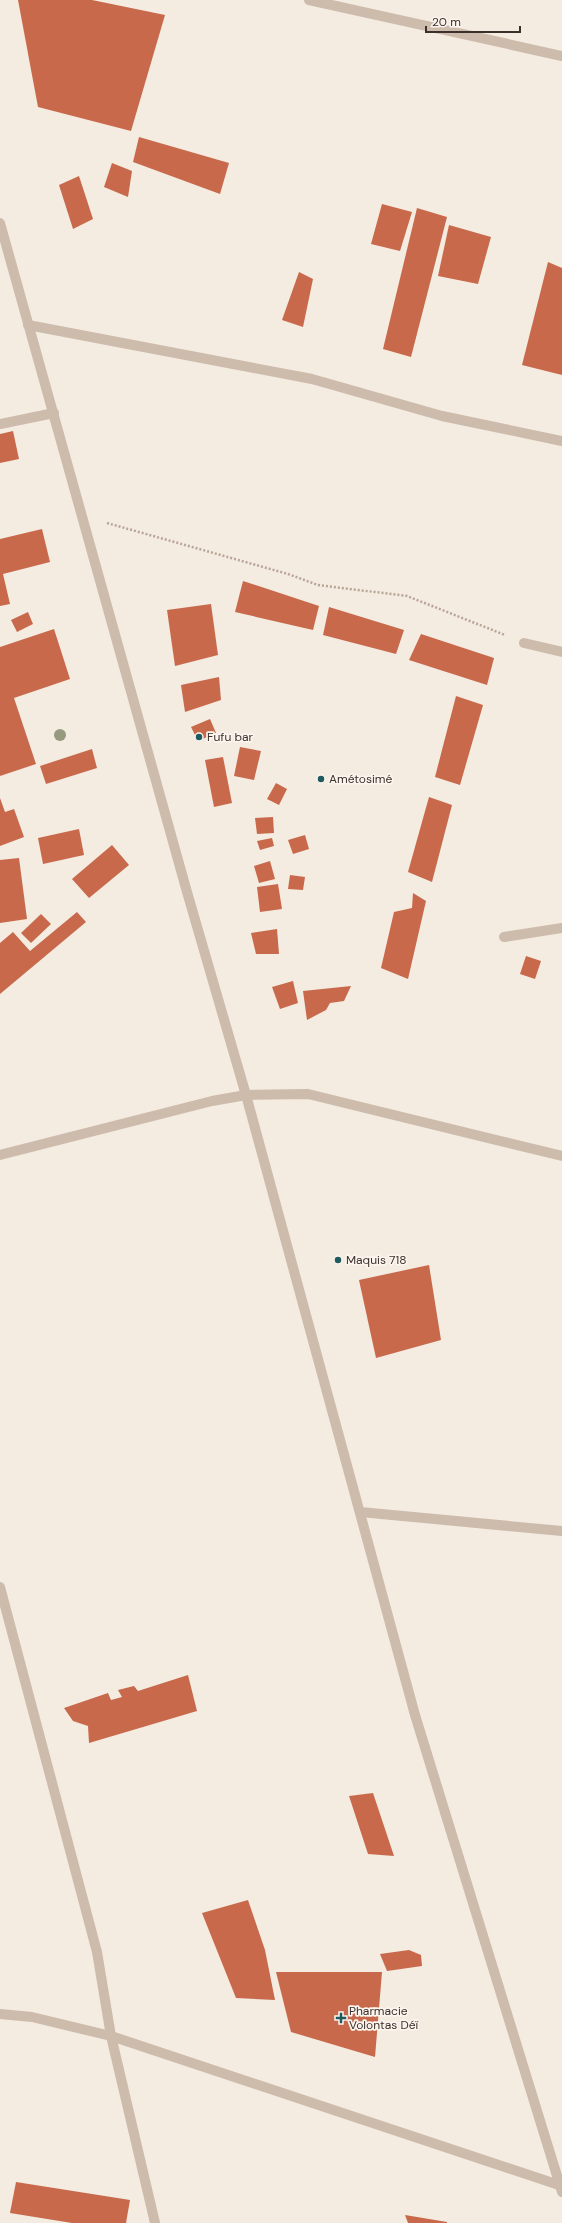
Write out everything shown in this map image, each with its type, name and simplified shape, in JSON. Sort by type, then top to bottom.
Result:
[{"type":"street","points":[[309,0],[562,56]]},
{"type":"street","points":[[0,223],[187,892],[246,1095],[281,1230],[415,1715],[561,2187]]},
{"type":"street","points":[[28,325],[312,379],[442,416],[562,441]]},
{"type":"street","points":[[0,424],[54,413]]},
{"type":"street","points":[[524,643],[562,652]]},
{"type":"street","points":[[504,937],[562,928]]},
{"type":"street","points":[[0,1155],[212,1101],[246,1095],[308,1094],[562,1156]]},
{"type":"street","points":[[360,1512],[562,1531]]},
{"type":"street","points":[[0,1587],[97,1952],[111,2036],[155,2223]]},
{"type":"street","points":[[0,2014],[32,2017],[111,2036],[561,2187]]},
{"type":"path","points":[[82,516],[288,574],[318,585],[407,596],[524,643]]},
{"type":"building","points":[[18,0],[92,0],[165,15],[131,131],[38,107]]},
{"type":"building","points":[[139,137],[229,163],[220,194],[133,162]]},
{"type":"building","points":[[112,163],[132,171],[128,197],[104,187]]},
{"type":"building","points":[[79,176],[93,219],[73,229],[59,185]]},
{"type":"building","points":[[382,204],[412,212],[400,251],[371,244]]},
{"type":"building","points":[[417,208],[447,217],[411,357],[383,349]]},
{"type":"building","points":[[449,225],[491,237],[478,284],[438,276]]},
{"type":"building","points":[[548,262],[562,268],[562,375],[522,365]]},
{"type":"building","points":[[299,272],[313,279],[303,327],[282,320]]},
{"type":"building","points":[[13,431],[19,459],[0,463],[0,434]]},
{"type":"building","points":[[42,529],[50,562],[3,574],[10,604],[0,606],[0,539]]},
{"type":"building","points":[[243,581],[319,606],[313,630],[235,612]]},
{"type":"building","points":[[211,604],[218,655],[175,666],[167,610]]},
{"type":"building","points":[[329,607],[404,630],[396,654],[323,635]]},
{"type":"building","points":[[28,612],[33,624],[17,632],[11,620]]},
{"type":"building","points":[[54,629],[70,679],[14,698],[36,764],[0,776],[0,647]]},
{"type":"building","points":[[421,634],[494,658],[487,685],[409,660]]},
{"type":"building","points":[[219,677],[221,700],[185,712],[181,685]]},
{"type":"building","points":[[456,696],[483,705],[460,785],[435,777]]},
{"type":"building","points":[[210,719],[216,733],[198,741],[191,727]]},
{"type":"building","points":[[240,747],[261,751],[254,780],[234,776]]},
{"type":"building","points":[[92,749],[97,768],[46,784],[40,766]]},
{"type":"building","points":[[223,757],[232,803],[214,807],[205,760]]},
{"type":"building","points":[[276,783],[287,789],[279,805],[267,799]]},
{"type":"building","points":[[429,797],[452,805],[432,882],[408,872]]},
{"type":"building","points":[[0,798],[5,812],[14,809],[24,837],[0,846]]},
{"type":"building","points":[[273,817],[274,833],[257,834],[255,818]]},
{"type":"building","points":[[79,829],[84,855],[43,864],[38,838]]},
{"type":"building","points":[[305,835],[309,849],[293,854],[288,840]]},
{"type":"building","points":[[272,838],[274,846],[260,850],[257,841]]},
{"type":"building","points":[[112,845],[129,865],[89,898],[72,879]]},
{"type":"building","points":[[19,858],[27,919],[0,923],[0,860]]},
{"type":"building","points":[[270,861],[275,879],[259,883],[254,866]]},
{"type":"building","points":[[290,875],[305,877],[303,890],[288,889]]},
{"type":"building","points":[[278,884],[282,909],[260,912],[257,887]]},
{"type":"building","points":[[413,893],[426,901],[408,979],[381,968],[394,912],[412,908]]},
{"type":"building","points":[[77,912],[86,922],[0,994],[0,943],[13,932],[30,951]]},
{"type":"building","points":[[41,914],[51,924],[31,943],[21,933]]},
{"type":"building","points":[[277,929],[279,954],[256,954],[251,933]]},
{"type":"building","points":[[526,956],[541,961],[535,979],[520,974]]},
{"type":"building","points":[[293,981],[298,1003],[280,1009],[272,987]]},
{"type":"building","points":[[351,986],[344,1001],[330,1003],[326,1010],[307,1020],[303,991]]},
{"type":"building","points":[[429,1265],[441,1340],[376,1358],[359,1280]]},
{"type":"building","points":[[188,1675],[197,1711],[89,1743],[88,1726],[73,1721],[64,1708],[108,1693],[111,1700],[122,1697],[118,1690],[134,1686],[138,1691]]},
{"type":"building","points":[[373,1793],[394,1856],[368,1854],[349,1796]]},
{"type":"building","points":[[248,1900],[265,1950],[275,2000],[236,1998],[202,1913]]},
{"type":"building","points":[[409,1950],[421,1955],[422,1966],[387,1971],[380,1954]]},
{"type":"building","points":[[276,1972],[382,1972],[375,2057],[291,2032]]},
{"type":"building","points":[[16,2182],[130,2200],[126,2223],[72,2223],[10,2213]]},
{"type":"building","points":[[405,2215],[447,2222],[447,2223],[408,2223]]},
{"type":"place","name":"Fufu bar","points":[[199,737]]},
{"type":"place","name":"Amétosimé","points":[[321,779]]},
{"type":"place","name":"Maquis 718","points":[[338,1260]]},
{"type":"place","name":"Pharmacie Volontas Déï","points":[[341,2018]]}]
